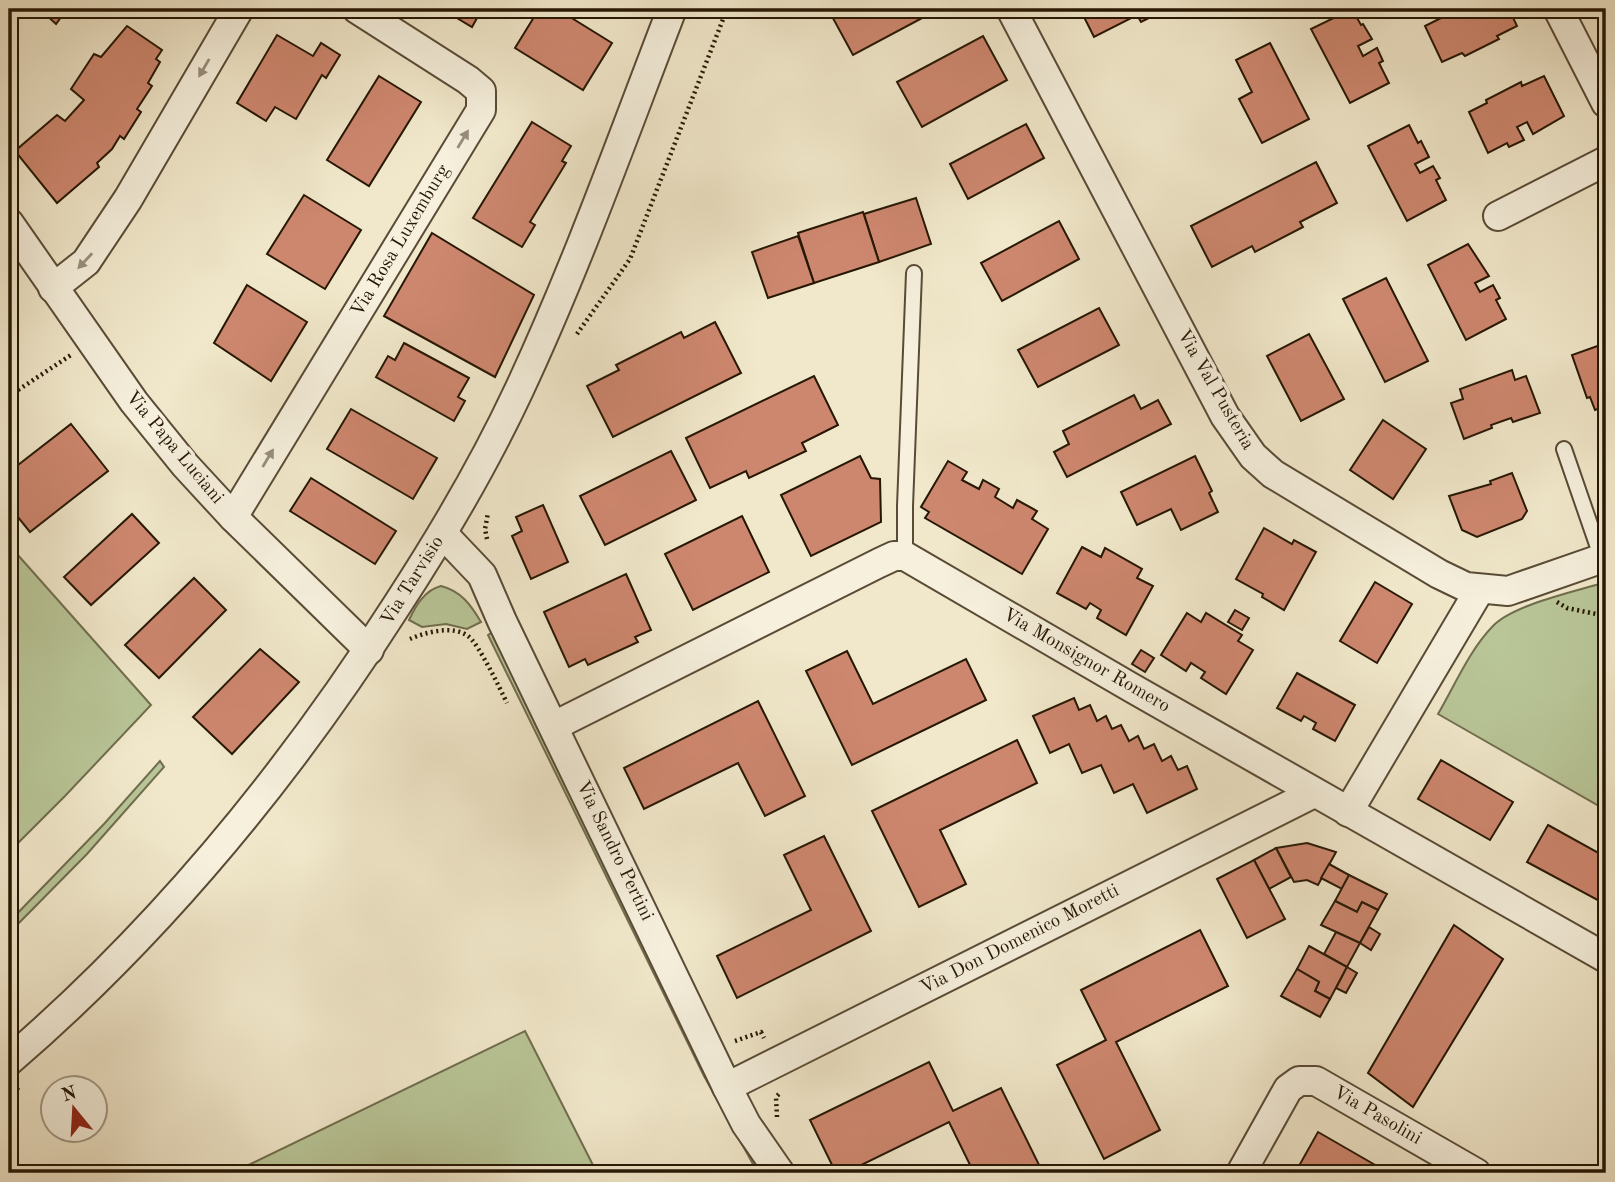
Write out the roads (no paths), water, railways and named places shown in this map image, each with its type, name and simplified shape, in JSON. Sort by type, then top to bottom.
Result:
[{"type":"street","points":[[53,288],[86,262],[128,199],[239,9]]},
{"type":"street","name":"Via Rosa Luxemburg","points":[[233,517],[481,110],[481,91],[468,80],[357,9]]},
{"type":"street","name":"Via Tarvisio","points":[[14,1074],[232,836],[288,764],[369,650],[443,534],[495,439],[546,328],[672,9]]},
{"type":"street","name":"Via Val Pusteria","points":[[1012,9],[1225,416],[1253,456],[1273,474],[1439,574],[1466,587],[1508,591],[1604,558]]},
{"type":"street","points":[[1558,9],[1606,103]]},
{"type":"street","points":[[1498,216],[1606,161]]},
{"type":"street","name":"Via Papa Luciani","points":[[9,223],[96,350],[168,444],[233,517],[369,650]]},
{"type":"street","name":"Via Sandro Pertini","points":[[443,534],[482,575],[727,1087],[746,1124],[779,1173]]},
{"type":"street","points":[[554,726],[879,563],[894,556],[905,556]]},
{"type":"street","name":"Via Monsignor Romero","points":[[905,556],[1314,793],[1606,958]]},
{"type":"street","points":[[1348,812],[1480,589]]},
{"type":"street","name":"Via Don Domenico Moretti","points":[[727,1087],[1314,793]]},
{"type":"street","name":"Via Pasolini","points":[[1241,1173],[1288,1090],[1299,1081],[1316,1081],[1476,1173]]},
{"type":"lane","points":[[905,556],[914,273]]},
{"type":"lane","points":[[1563,449],[1604,558]]}]
